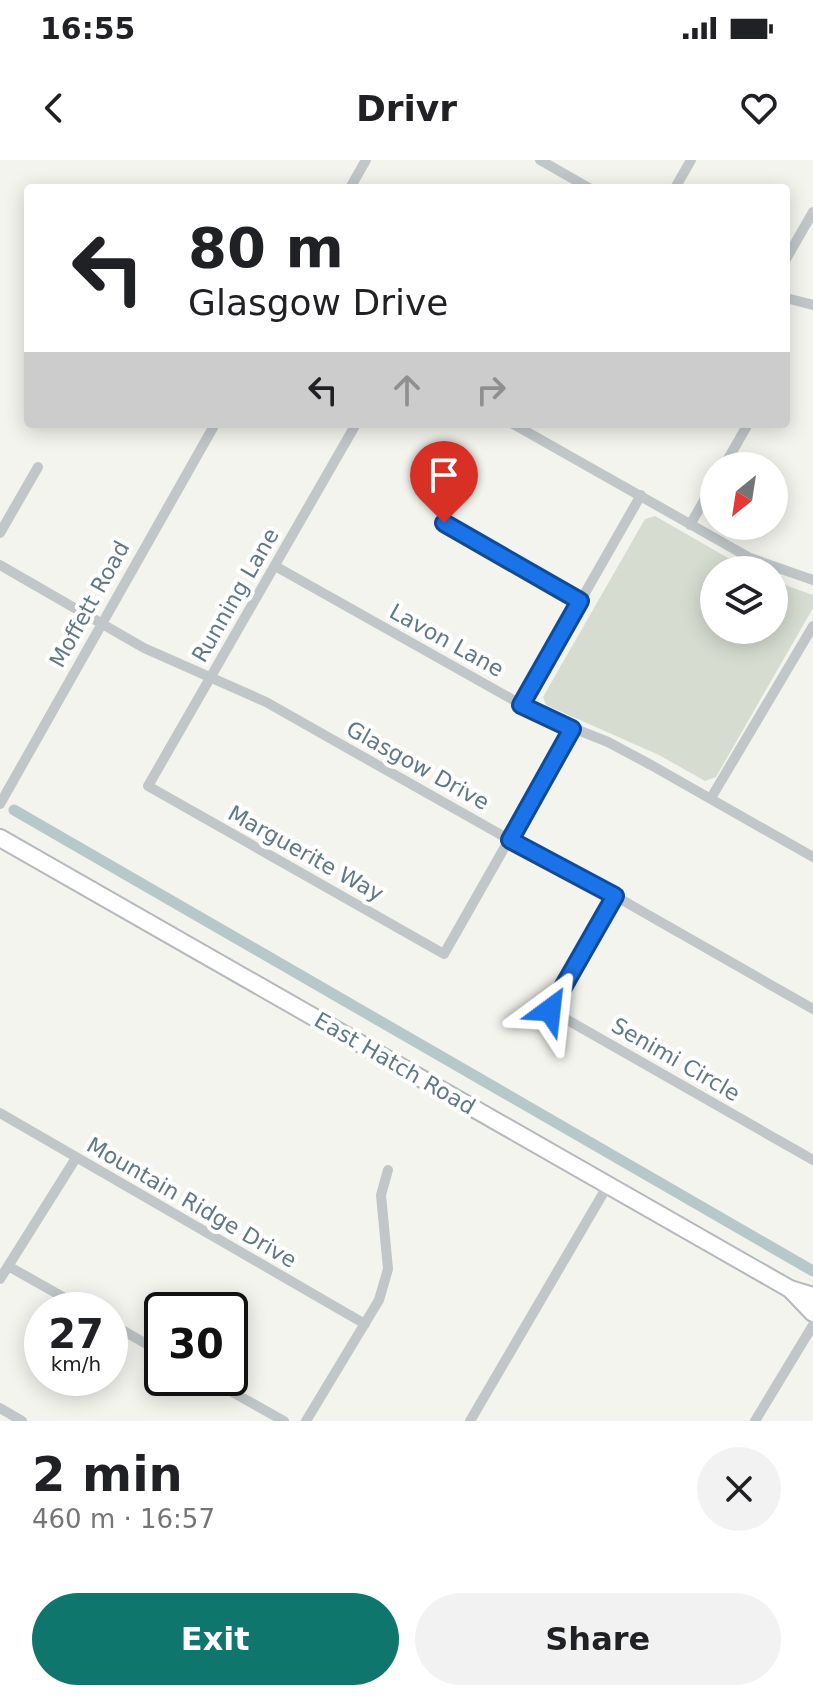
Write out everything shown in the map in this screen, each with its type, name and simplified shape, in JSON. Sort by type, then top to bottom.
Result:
[{"type":"main road","name":"East Hatch Road","points":[[0,838],[790,1289],[813,1296]]},
{"type":"main road","name":"East Hatch Road","points":[[790,1289],[813,1313]]},
{"type":"street","points":[[352,184],[366,160]]},
{"type":"street","points":[[540,160],[582,184]]},
{"type":"street","points":[[677,184],[691,160]]},
{"type":"street","points":[[790,252],[813,212]]},
{"type":"street","points":[[790,299],[813,305]]},
{"type":"street","name":"Moffett Road","points":[[0,804],[213,428]]},
{"type":"street","name":"Running Lane","points":[[148,786],[354,428]]},
{"type":"street","points":[[520,428],[726,545],[770,567],[813,580]]},
{"type":"street","points":[[732,452],[746,428]]},
{"type":"street","points":[[0,533],[38,467]]},
{"type":"street","points":[[521,705],[641,495]]},
{"type":"street","points":[[690,525],[700,508]]},
{"type":"street","points":[[444,523],[580,601]]},
{"type":"street","name":"Glasgow Drive","points":[[0,565],[144,648],[266,702],[813,1009]]},
{"type":"street","name":"Lavon Lane","points":[[275,566],[521,705],[608,742],[813,857]]},
{"type":"street","points":[[711,798],[813,626]]},
{"type":"street","points":[[510,840],[572,729]]},
{"type":"street","name":"Marguerite Way","points":[[148,786],[444,954],[510,840]]},
{"type":"street","name":"Senimi Circle","points":[[615,896],[550,1010],[813,1160]]},
{"type":"street","name":"Mountain Ridge Drive","points":[[0,1113],[365,1324]]},
{"type":"street","points":[[0,1279],[76,1158]]},
{"type":"street","points":[[306,1421],[379,1300],[388,1269],[381,1195],[388,1170]]},
{"type":"street","points":[[470,1421],[608,1185]]},
{"type":"street","points":[[8,1266],[54,1292]]},
{"type":"street","points":[[755,1421],[813,1325]]},
{"type":"street","points":[[239,1396],[284,1421]]},
{"type":"street","points":[[0,1408],[22,1421]]},
{"type":"shaded area","points":[[655,516],[725,556],[700,556],[700,644],[788,644],[788,586],[813,595],[813,608],[716,777],[705,781],[659,755],[546,705],[543,697],[645,519]]},
{"type":"waterway","points":[[14,810],[813,1271]]},
{"type":"route","points":[[444,523],[580,601],[521,705],[572,729],[510,840],[615,896],[550,1010]]}]
